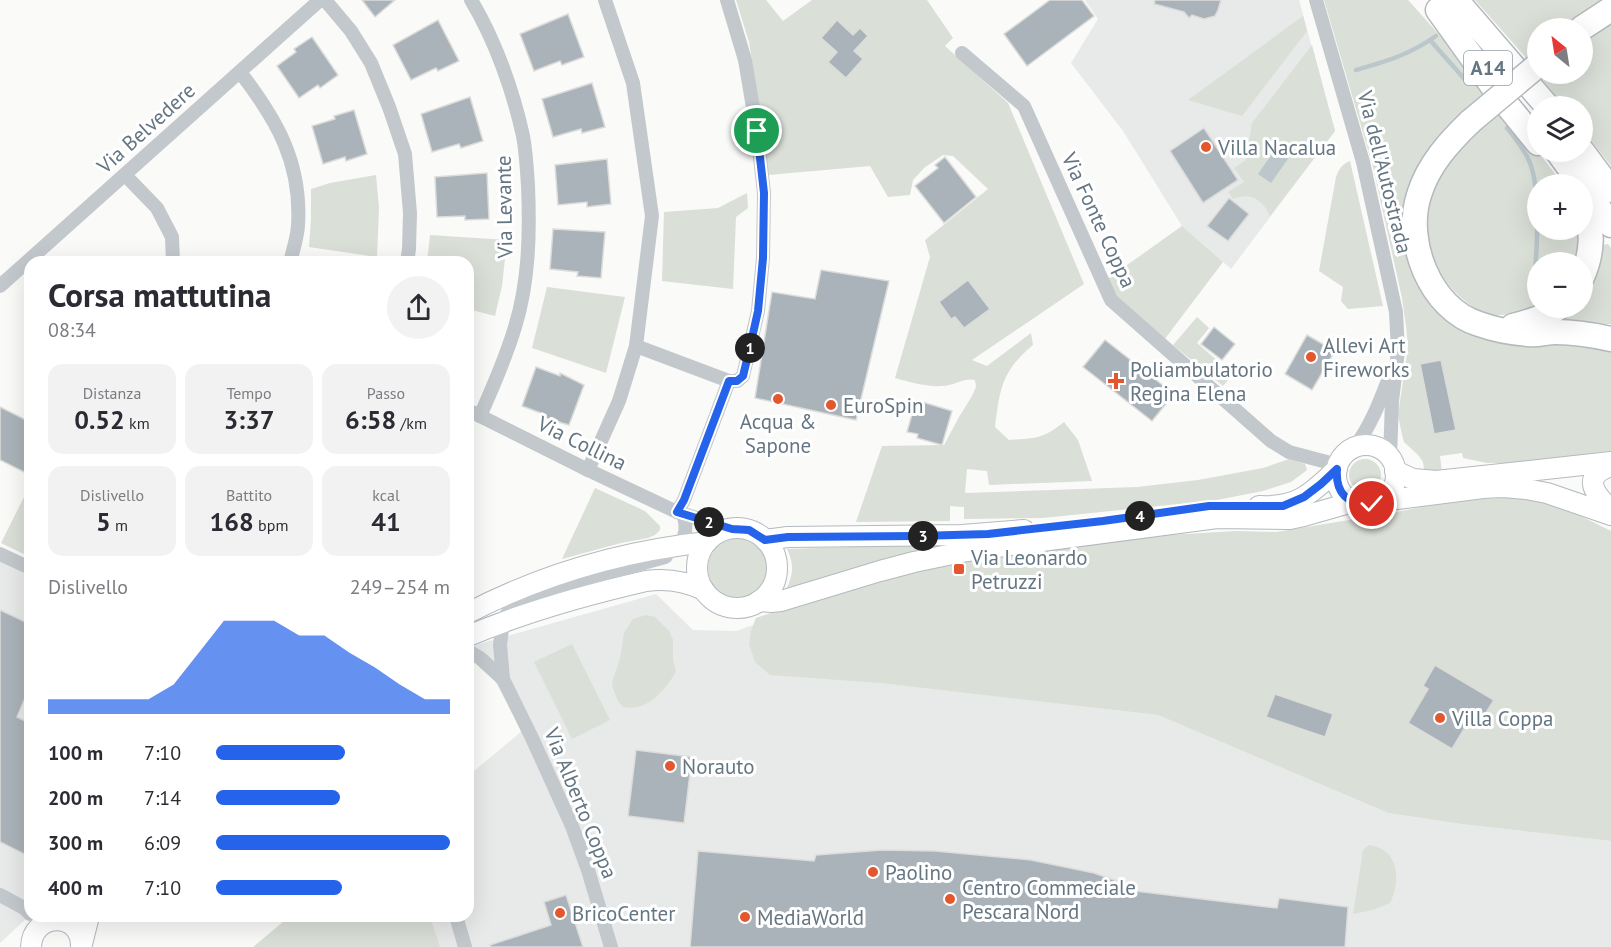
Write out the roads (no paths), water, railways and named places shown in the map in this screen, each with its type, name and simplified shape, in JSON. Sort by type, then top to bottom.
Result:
[{"type":"highway","name":"A14","points":[[1441,3],[1537,96]]},
{"type":"highway","name":"A14","points":[[1441,3],[1527,112]]},
{"type":"highway","points":[[1441,3],[1499,95],[1527,129]]},
{"type":"highway","points":[[1593,21],[1611,9]]},
{"type":"highway","points":[[1527,73],[1452,140],[1422,185],[1415,212],[1416,240],[1421,262],[1433,286],[1445,301],[1465,318],[1478,324],[1529,334],[1574,333],[1611,339]]},
{"type":"highway","points":[[1552,162],[1561,174]]},
{"type":"highway","points":[[1565,162],[1611,225]]},
{"type":"highway","points":[[1590,162],[1611,190]]},
{"type":"highway","points":[[1499,329],[1539,318]]},
{"type":"main road","points":[[1611,464],[1436,481],[1413,479],[1393,464],[1384,452],[1377,448],[1361,446],[1354,448],[1341,458],[1336,478],[1344,496],[1363,505],[1503,487],[1547,493],[1611,515]]},
{"type":"main road","points":[[1382,501],[1393,488],[1395,479],[1393,464]]},
{"type":"main road","points":[[1611,464],[1597,473],[1593,483],[1596,495],[1611,510]]},
{"type":"main road","points":[[765,540],[788,537],[988,534],[1209,506],[1283,506],[1304,497],[1321,484],[1337,467]]},
{"type":"main road","points":[[759,601],[782,601],[880,571],[967,551],[1218,518],[1290,519],[1353,502]]},
{"type":"main road","points":[[474,633],[503,621],[566,602],[662,579],[682,581],[704,590],[717,602],[726,606],[747,607],[759,601],[773,585],[777,573],[772,549],[765,540],[749,530],[732,529],[720,532],[709,541],[697,565],[704,590]]},
{"type":"main road","points":[[474,610],[513,591],[561,572],[598,561],[709,541]]},
{"type":"main road","points":[[30,933],[48,922]]},
{"type":"main road","points":[[66,922],[81,937],[82,946]]},
{"type":"main road","points":[[82,946],[88,922]]},
{"type":"street","name":"Via Belvedere","points":[[30,256],[125,175],[320,0]]},
{"type":"street","points":[[325,0],[351,31],[370,63],[389,107],[405,154],[410,213],[407,256]]},
{"type":"street","name":"Via Levante","points":[[471,0],[492,39],[518,116],[523,138],[529,218],[526,274],[516,326],[493,388],[474,413]]},
{"type":"street","points":[[588,470],[619,401],[636,346],[652,216],[633,83],[605,0]]},
{"type":"street","points":[[636,346],[729,381],[737,381],[743,376],[758,311],[763,258],[764,193],[757,131],[745,60],[727,0]]},
{"type":"street","name":"Via dell'Autostrada","points":[[1316,0],[1364,162],[1396,312],[1398,357],[1392,401],[1393,464]]},
{"type":"street","name":"Via Fonte Coppa","points":[[962,52],[1024,106],[1111,300],[1271,441],[1289,452],[1337,467]]},
{"type":"street","points":[[240,72],[277,125],[291,160],[298,196],[298,228],[291,256]]},
{"type":"street","points":[[125,175],[158,208],[172,237],[173,256]]},
{"type":"street","name":"Via Belvedere","points":[[3,279],[24,261]]},
{"type":"street","name":"Via dell'Autostrada","points":[[1354,448],[1363,437],[1377,410],[1398,357]]},
{"type":"street","points":[[503,621],[519,605],[542,593],[588,577],[668,555],[680,545],[686,531],[686,524],[680,514],[684,500],[729,381]]},
{"type":"street","name":"Via Collina","points":[[474,413],[680,514],[732,529]]},
{"type":"street","name":"Via Collina","points":[[680,514],[702,531],[709,541]]},
{"type":"street","points":[[0,554],[24,565]]},
{"type":"street","name":"Via Alberto Coppa","points":[[503,621],[500,645],[503,679],[572,826],[611,947]]},
{"type":"street","name":"Via Alberto Coppa","points":[[474,654],[503,679]]},
{"type":"street","points":[[0,895],[24,908]]},
{"type":"street","points":[[458,922],[465,947]]},
{"type":"waterway","points":[[1356,70],[1407,53],[1436,36]]},
{"type":"waterway","points":[[1430,40],[1468,83]]},
{"type":"waterway","points":[[1507,128],[1520,144],[1534,176],[1537,208],[1536,252]]},
{"type":"place","name":"Villa Nacalua","points":[[1206,147]]},
{"type":"place","name":"Allevi Art Fireworks","points":[[1311,357]]},
{"type":"place","name":"Poliambulatorio Regina Elena","points":[[1116,381]]},
{"type":"place","name":"Acqua & Sapone","points":[[778,399]]},
{"type":"place","name":"EuroSpin","points":[[831,405]]},
{"type":"place","name":"Via Leonardo Petruzzi","points":[[959,569]]},
{"type":"place","name":"Villa Coppa","points":[[1440,718]]},
{"type":"place","name":"Norauto","points":[[670,766]]},
{"type":"place","name":"Paolino","points":[[873,872]]},
{"type":"place","name":"Centro Commeciale Pescara Nord","points":[[950,899]]},
{"type":"place","name":"BricoCenter","points":[[560,913]]},
{"type":"place","name":"MediaWorld","points":[[745,917]]}]
